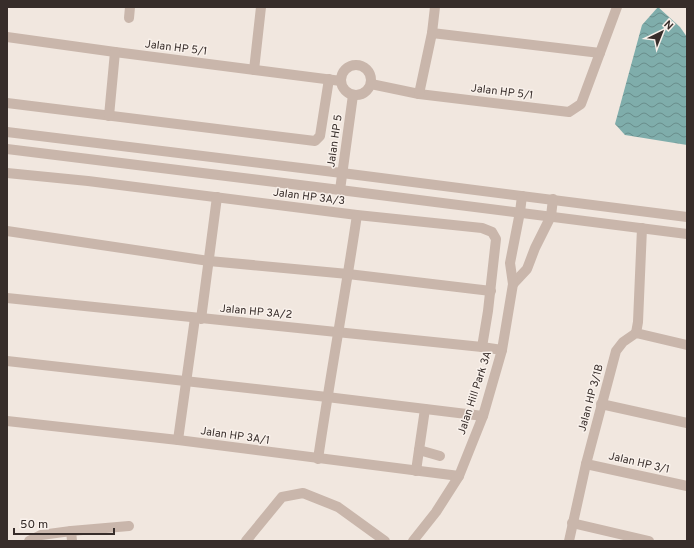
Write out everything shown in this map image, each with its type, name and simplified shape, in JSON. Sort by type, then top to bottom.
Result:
[{"type":"street","points":[[129,18],[130,7]]},
{"type":"street","points":[[254,70],[261,7]]},
{"type":"street","points":[[419,94],[432,33],[434,7]]},
{"type":"street","points":[[432,33],[600,53],[617,7]]},
{"type":"street","name":"Jalan HP 5/1","points":[[7,37],[341,81]]},
{"type":"street","points":[[109,116],[115,52]]},
{"type":"street","name":"Jalan HP 5/1","points":[[371,84],[419,94],[569,112],[581,104],[600,53]]},
{"type":"street","points":[[352,65],[362,66],[371,76],[371,84],[368,89],[364,93],[353,95],[346,92],[341,81],[344,70],[352,65]]},
{"type":"street","points":[[7,103],[315,141],[320,136],[329,79]]},
{"type":"street","name":"Jalan HP 5","points":[[340,190],[353,95]]},
{"type":"street","points":[[7,132],[553,199],[687,217]]},
{"type":"street","points":[[7,149],[687,234]]},
{"type":"street","name":"Jalan HP 3A/3","points":[[7,173],[88,181],[357,215],[482,228],[492,232],[496,239],[482,347]]},
{"type":"street","name":"Jalan Hill Park 3A","points":[[414,541],[436,512],[459,476],[483,416],[502,350],[513,284],[510,263],[522,196]]},
{"type":"street","points":[[178,440],[186,381],[209,261],[217,197]]},
{"type":"street","points":[[513,284],[527,269],[535,248],[551,216],[553,199]]},
{"type":"street","points":[[318,459],[357,215]]},
{"type":"street","points":[[642,228],[638,322],[636,333],[687,346]]},
{"type":"street","points":[[7,231],[209,261],[348,274],[490,291]]},
{"type":"street","name":"Jalan HP 3A/2","points":[[7,298],[502,350]]},
{"type":"street","name":"Jalan HP 3/1B","points":[[569,541],[586,464],[616,351],[623,342],[636,333]]},
{"type":"street","points":[[7,361],[483,416]]},
{"type":"street","points":[[601,404],[687,423]]},
{"type":"street","points":[[416,471],[425,409]]},
{"type":"street","name":"Jalan HP 3A/1","points":[[7,421],[178,440],[459,476]]},
{"type":"street","points":[[419,450],[440,456]]},
{"type":"street","name":"Jalan HP 3/1","points":[[586,464],[687,486]]},
{"type":"street","points":[[246,541],[282,497],[303,494],[338,507],[385,541]]},
{"type":"street","points":[[572,523],[649,541]]},
{"type":"street","points":[[29,541],[41,535],[71,536],[129,526]]},
{"type":"water","points":[[658,7],[680,27],[687,37],[687,145],[625,135],[615,124],[642,25]]}]
